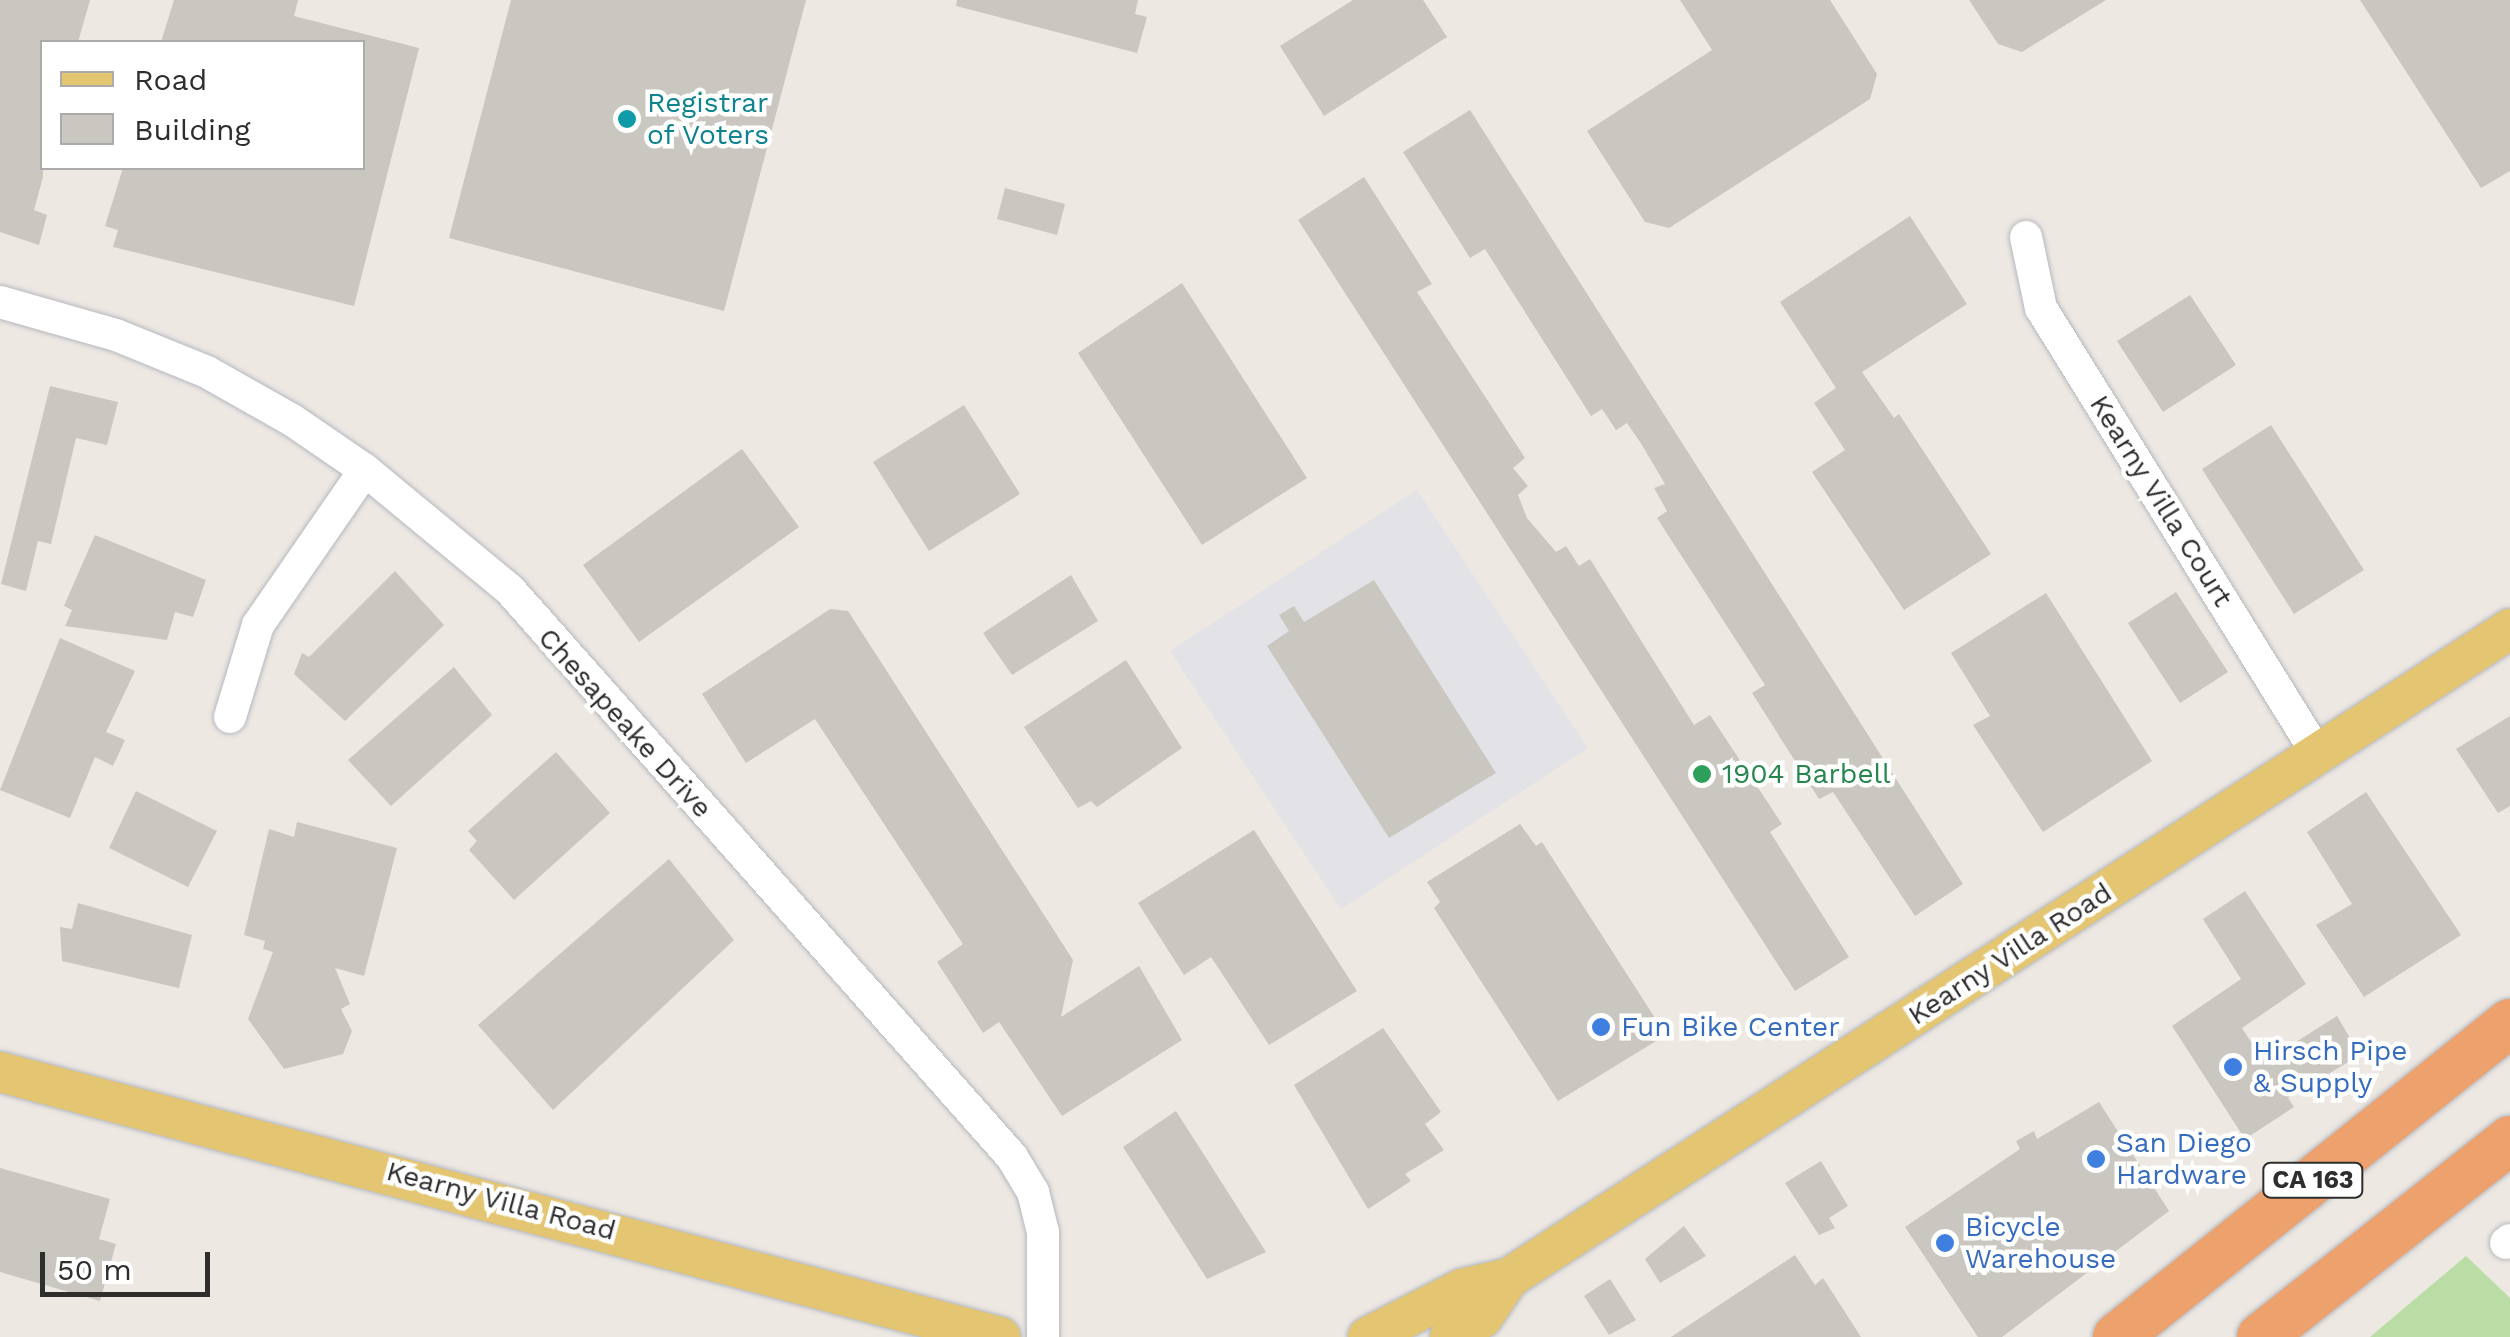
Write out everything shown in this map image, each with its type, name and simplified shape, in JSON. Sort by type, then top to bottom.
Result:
[{"type":"highway","name":"CA 163","points":[[2117,1337],[2510,1023]]},
{"type":"highway","points":[[2260,1337],[2510,1140]]},
{"type":"main road","name":"Kearny Villa Road","points":[[1368,1337],[1462,1289],[1509,1278],[2510,629]]},
{"type":"main road","name":"Kearny Villa Road","points":[[0,1072],[1000,1337]]},
{"type":"main road","name":"Kearny Villa Road","points":[[1450,1337],[1482,1318],[1509,1278]]},
{"type":"street","name":"Kearny Villa Court","points":[[2026,237],[2041,308],[2318,756]]},
{"type":"street","name":"Chesapeake Drive","points":[[0,302],[116,335],[206,372],[364,470],[510,590],[1012,1158],[1033,1192],[1044,1232],[1042,1337]]},
{"type":"street","points":[[230,716],[258,625],[364,470]]},
{"type":"shaded area","points":[[1417,490],[1588,748],[1341,909],[1170,651]]},
{"type":"green space","points":[[2466,1256],[2510,1298],[2510,1337],[2370,1337]]},
{"type":"building","points":[[0,0],[90,0],[79,40],[40,40],[43,177],[34,210],[47,215],[39,245],[0,232]]},
{"type":"building","points":[[174,0],[298,0],[294,16],[419,48],[354,306],[113,247],[118,230],[105,226],[122,170],[365,170],[365,40],[162,40]]},
{"type":"building","name":"Registrar of Voters","points":[[511,0],[806,0],[724,311],[449,238]]},
{"type":"building","points":[[957,0],[1138,0],[1135,14],[1147,17],[1137,53],[956,6]]},
{"type":"building","points":[[1353,0],[1423,0],[1447,37],[1324,116],[1280,46]]},
{"type":"building","points":[[1680,0],[1830,0],[1877,74],[1870,99],[1669,228],[1645,222],[1587,131],[1712,50]]},
{"type":"building","points":[[1969,0],[2106,0],[2022,52],[1998,44]]},
{"type":"building","points":[[2360,0],[2510,0],[2510,171],[2481,188]]},
{"type":"building","points":[[1470,110],[1963,884],[1915,916],[1833,792],[1819,799],[1752,693],[1765,685],[1657,518],[1667,511],[1654,488],[1665,484],[1642,445],[1627,423],[1616,430],[1602,409],[1591,416],[1485,249],[1470,258],[1403,152]]},
{"type":"building","points":[[1364,177],[1432,284],[1417,292],[1525,458],[1513,468],[1528,486],[1518,495],[1527,518],[1556,552],[1566,546],[1579,566],[1590,559],[1694,725],[1710,715],[1782,824],[1770,832],[1849,957],[1795,991],[1298,220]]},
{"type":"building","points":[[1005,188],[1065,204],[1057,235],[997,219]]},
{"type":"building","points":[[1910,216],[1967,304],[1862,372],[1894,418],[1899,414],[1991,554],[1904,610],[1812,472],[1845,450],[1814,403],[1836,388],[1780,302]]},
{"type":"building","points":[[1182,283],[1307,478],[1202,545],[1078,353]]},
{"type":"building","points":[[2190,295],[2236,365],[2163,412],[2117,341]]},
{"type":"building","points":[[50,386],[118,402],[107,445],[76,438],[51,544],[38,541],[26,591],[1,584]]},
{"type":"building","points":[[964,405],[1020,494],[929,551],[873,462]]},
{"type":"building","points":[[2271,425],[2364,570],[2294,614],[2202,469]]},
{"type":"building","points":[[742,449],[799,527],[639,642],[583,565]]},
{"type":"building","points":[[95,535],[206,580],[193,617],[175,612],[167,640],[65,626],[72,610],[64,606]]},
{"type":"building","points":[[395,571],[444,625],[345,721],[294,674],[302,653],[309,657]]},
{"type":"building","points":[[1071,575],[1098,621],[1012,675],[983,633]]},
{"type":"building","points":[[1374,580],[1496,773],[1389,838],[1267,646],[1289,631],[1279,615],[1294,606],[1304,622]]},
{"type":"building","points":[[2176,592],[2228,672],[2180,703],[2128,623]]},
{"type":"building","points":[[2046,593],[2152,761],[2043,832],[1973,725],[1990,716],[1951,653]]},
{"type":"building","points":[[830,609],[848,611],[1073,960],[1061,1017],[1139,966],[1182,1040],[1062,1116],[999,1022],[983,1033],[937,962],[963,944],[815,719],[746,763],[702,694]]},
{"type":"building","points":[[60,638],[135,671],[106,732],[125,740],[113,766],[95,757],[70,818],[0,790]]},
{"type":"building","points":[[1126,660],[1182,748],[1097,807],[1091,801],[1078,808],[1024,727]]},
{"type":"building","points":[[454,667],[492,715],[391,806],[348,760]]},
{"type":"building","points":[[2510,716],[2510,806],[2498,813],[2456,749]]},
{"type":"building","points":[[556,752],[610,813],[514,900],[469,850],[477,841],[468,831]]},
{"type":"building","points":[[136,791],[217,831],[188,887],[109,848]]},
{"type":"building","points":[[2366,792],[2461,935],[2364,997],[2316,925],[2352,904],[2307,832]]},
{"type":"building","points":[[297,822],[397,848],[364,976],[335,968],[350,1004],[341,1009],[352,1031],[343,1054],[284,1069],[248,1019],[273,952],[263,949],[265,941],[244,935],[269,829],[294,837]]},
{"type":"building","points":[[1520,824],[1536,846],[1542,842],[1666,1035],[1558,1101],[1434,908],[1440,902],[1427,882]]},
{"type":"building","points":[[1254,830],[1357,991],[1269,1045],[1211,957],[1184,975],[1138,903]]},
{"type":"building","points":[[669,859],[734,940],[553,1110],[478,1025]]},
{"type":"building","points":[[2245,891],[2306,984],[2242,1028],[2264,1062],[2337,1016],[2360,1055],[2288,1098],[2294,1107],[2245,1139],[2172,1026],[2241,979],[2203,919]]},
{"type":"building","points":[[78,903],[192,935],[179,988],[62,961],[60,927],[72,929]]},
{"type":"building","points":[[1383,1028],[1441,1112],[1425,1124],[1444,1150],[1405,1174],[1411,1181],[1368,1209],[1294,1085]]},
{"type":"building","points":[[2099,1102],[2169,1211],[2002,1337],[1978,1337],[1905,1227],[2020,1149],[2016,1141],[2034,1131],[2037,1139]]},
{"type":"building","points":[[1176,1111],[1266,1252],[1207,1279],[1123,1147]]},
{"type":"building","points":[[1821,1161],[1848,1206],[1829,1218],[1835,1228],[1819,1235],[1785,1183]]},
{"type":"building","points":[[0,1168],[110,1199],[99,1239],[116,1244],[100,1301],[0,1272]]},
{"type":"building","points":[[1684,1226],[1706,1256],[1660,1283],[1645,1259]]},
{"type":"building","points":[[1795,1255],[1815,1285],[1823,1278],[1861,1337],[1671,1337]]},
{"type":"building","points":[[1610,1279],[1636,1320],[1609,1335],[1584,1296]]},
{"type":"place","name":"Registrar of Voters","points":[[627,119]]},
{"type":"place","name":"1904 Barbell","points":[[1702,774]]},
{"type":"place","name":"Fun Bike Center","points":[[1601,1027]]},
{"type":"place","name":"Hirsch Pipe & Supply","points":[[2233,1067]]},
{"type":"place","name":"San Diego Hardware","points":[[2096,1159]]},
{"type":"place","name":"Bicycle Warehouse","points":[[1945,1243]]}]
